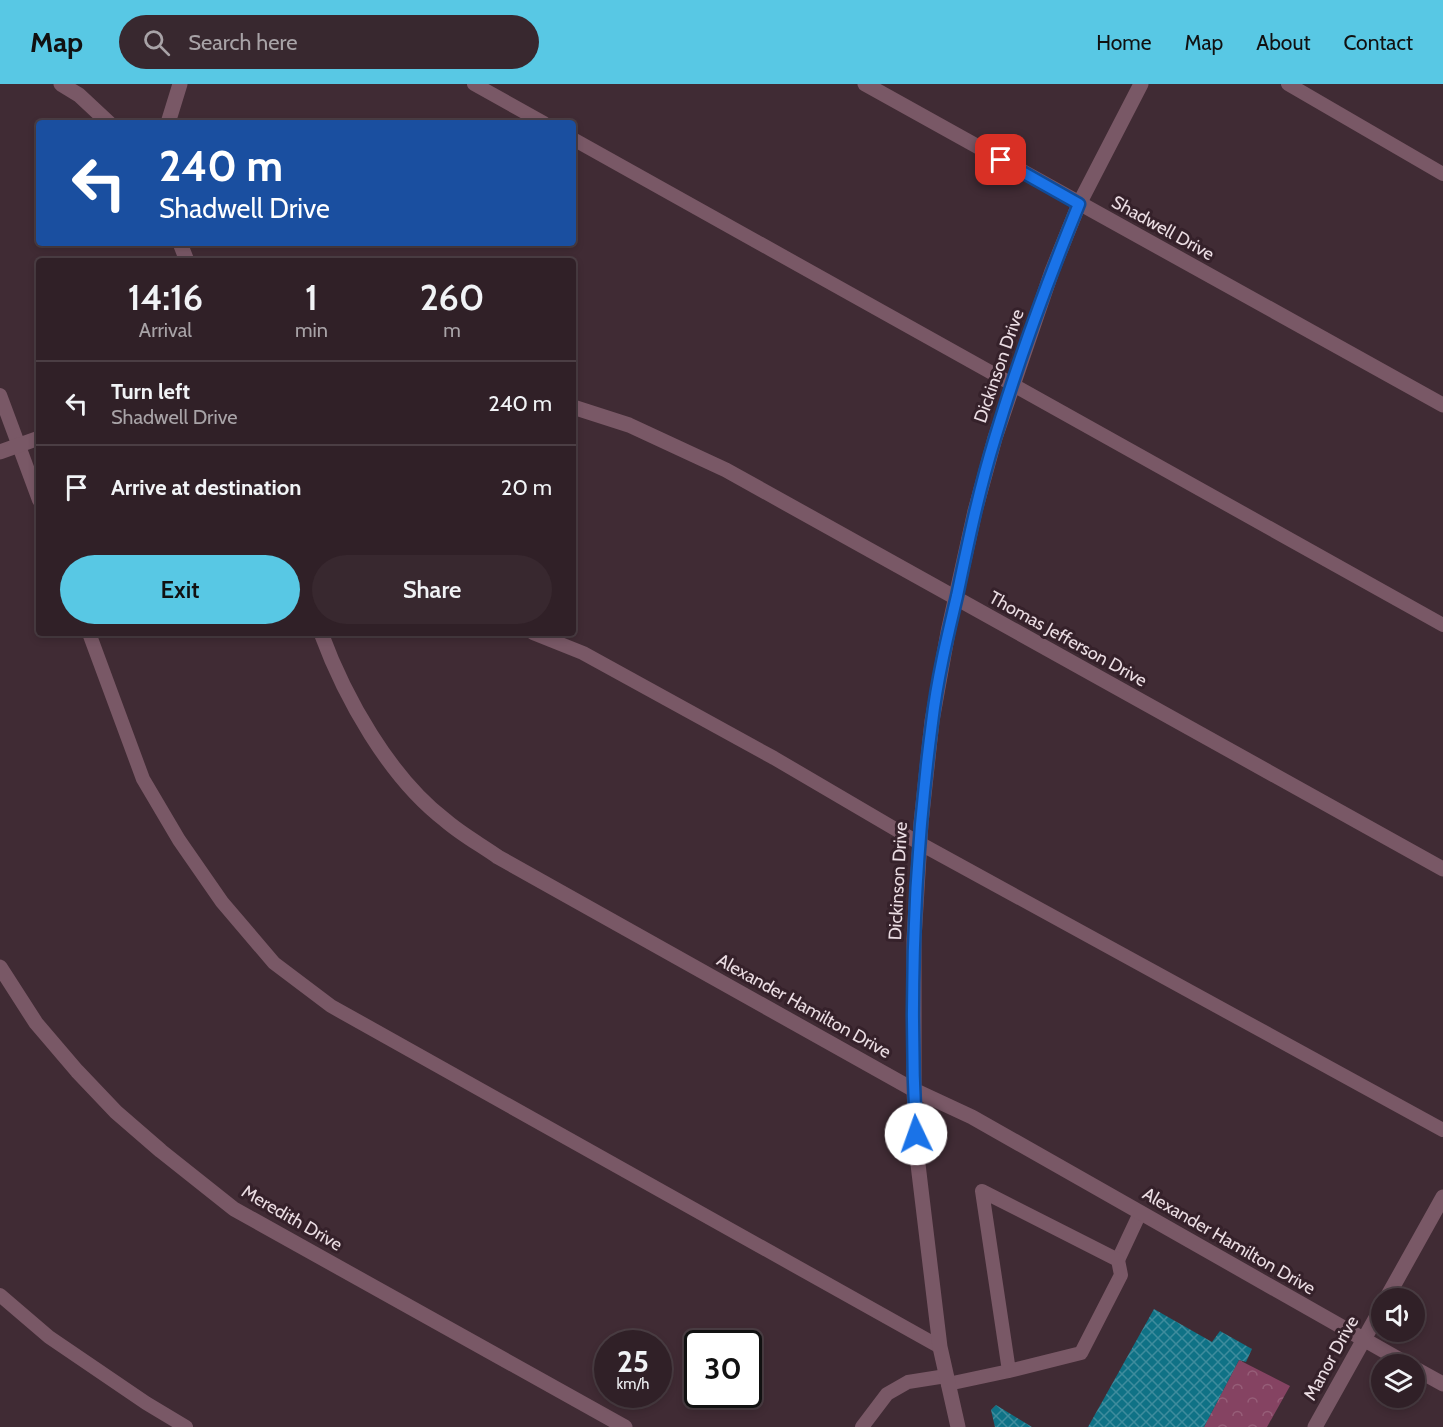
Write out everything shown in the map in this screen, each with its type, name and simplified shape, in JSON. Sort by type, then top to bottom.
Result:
[{"type":"street","points":[[61,84],[79,95],[106,120]]},
{"type":"street","points":[[169,120],[180,84]]},
{"type":"street","name":"Shadwell Drive","points":[[865,84],[1443,405]]},
{"type":"street","name":"Dickinson Drive","points":[[957,1427],[940,1347],[916,1156],[914,939],[919,843],[932,721],[948,632],[975,511],[992,448],[1052,270],[1079,204],[1141,84]]},
{"type":"street","name":"Thomas Jefferson Drive","points":[[576,407],[628,425],[726,470],[1443,869]]},
{"type":"street","points":[[0,452],[36,439]]},
{"type":"street","name":"Alexander Hamilton Drive","points":[[322,636],[334,668],[383,755],[444,820],[498,857],[914,1090],[972,1117],[1389,1354]]},
{"type":"street","name":"Meredith Drive","points":[[0,967],[36,1023],[108,1104],[160,1151],[234,1209],[625,1427]]},
{"type":"street","points":[[1392,1288],[1443,1197]]},
{"type":"street","name":"Manor Drive","points":[[1315,1427],[1371,1326]]},
{"type":"street","points":[[1425,1374],[1443,1384]]},
{"type":"lane","points":[[474,84],[539,120]]},
{"type":"lane","points":[[1288,84],[1443,174]]},
{"type":"lane","points":[[576,141],[1443,625]]},
{"type":"lane","points":[[0,395],[36,492]]},
{"type":"lane","points":[[90,636],[143,778],[178,840],[222,902],[274,963],[331,1006],[940,1347]]},
{"type":"lane","points":[[540,636],[583,653],[774,758],[919,843],[1443,1130]]},
{"type":"lane","points":[[1009,1371],[982,1191],[1118,1260]]},
{"type":"lane","points":[[862,1427],[887,1394],[908,1382],[947,1380],[1009,1371],[1081,1353],[1121,1275],[1118,1260],[1140,1213]]},
{"type":"lane","points":[[0,1295],[49,1337],[146,1403],[186,1427]]},
{"type":"green space","points":[[1239,1360],[1290,1386],[1267,1427],[1204,1427]]},
{"type":"building","points":[[1154,1309],[1212,1342],[1220,1331],[1252,1349],[1246,1362],[1239,1360],[1204,1427],[1088,1427]]},
{"type":"building","points":[[996,1405],[1032,1427],[995,1427],[991,1410]]},
{"type":"route","points":[[916,1134],[914,939],[921,823],[932,721],[948,632],[975,511],[995,438],[1052,270],[1079,204],[1001,160]]}]
